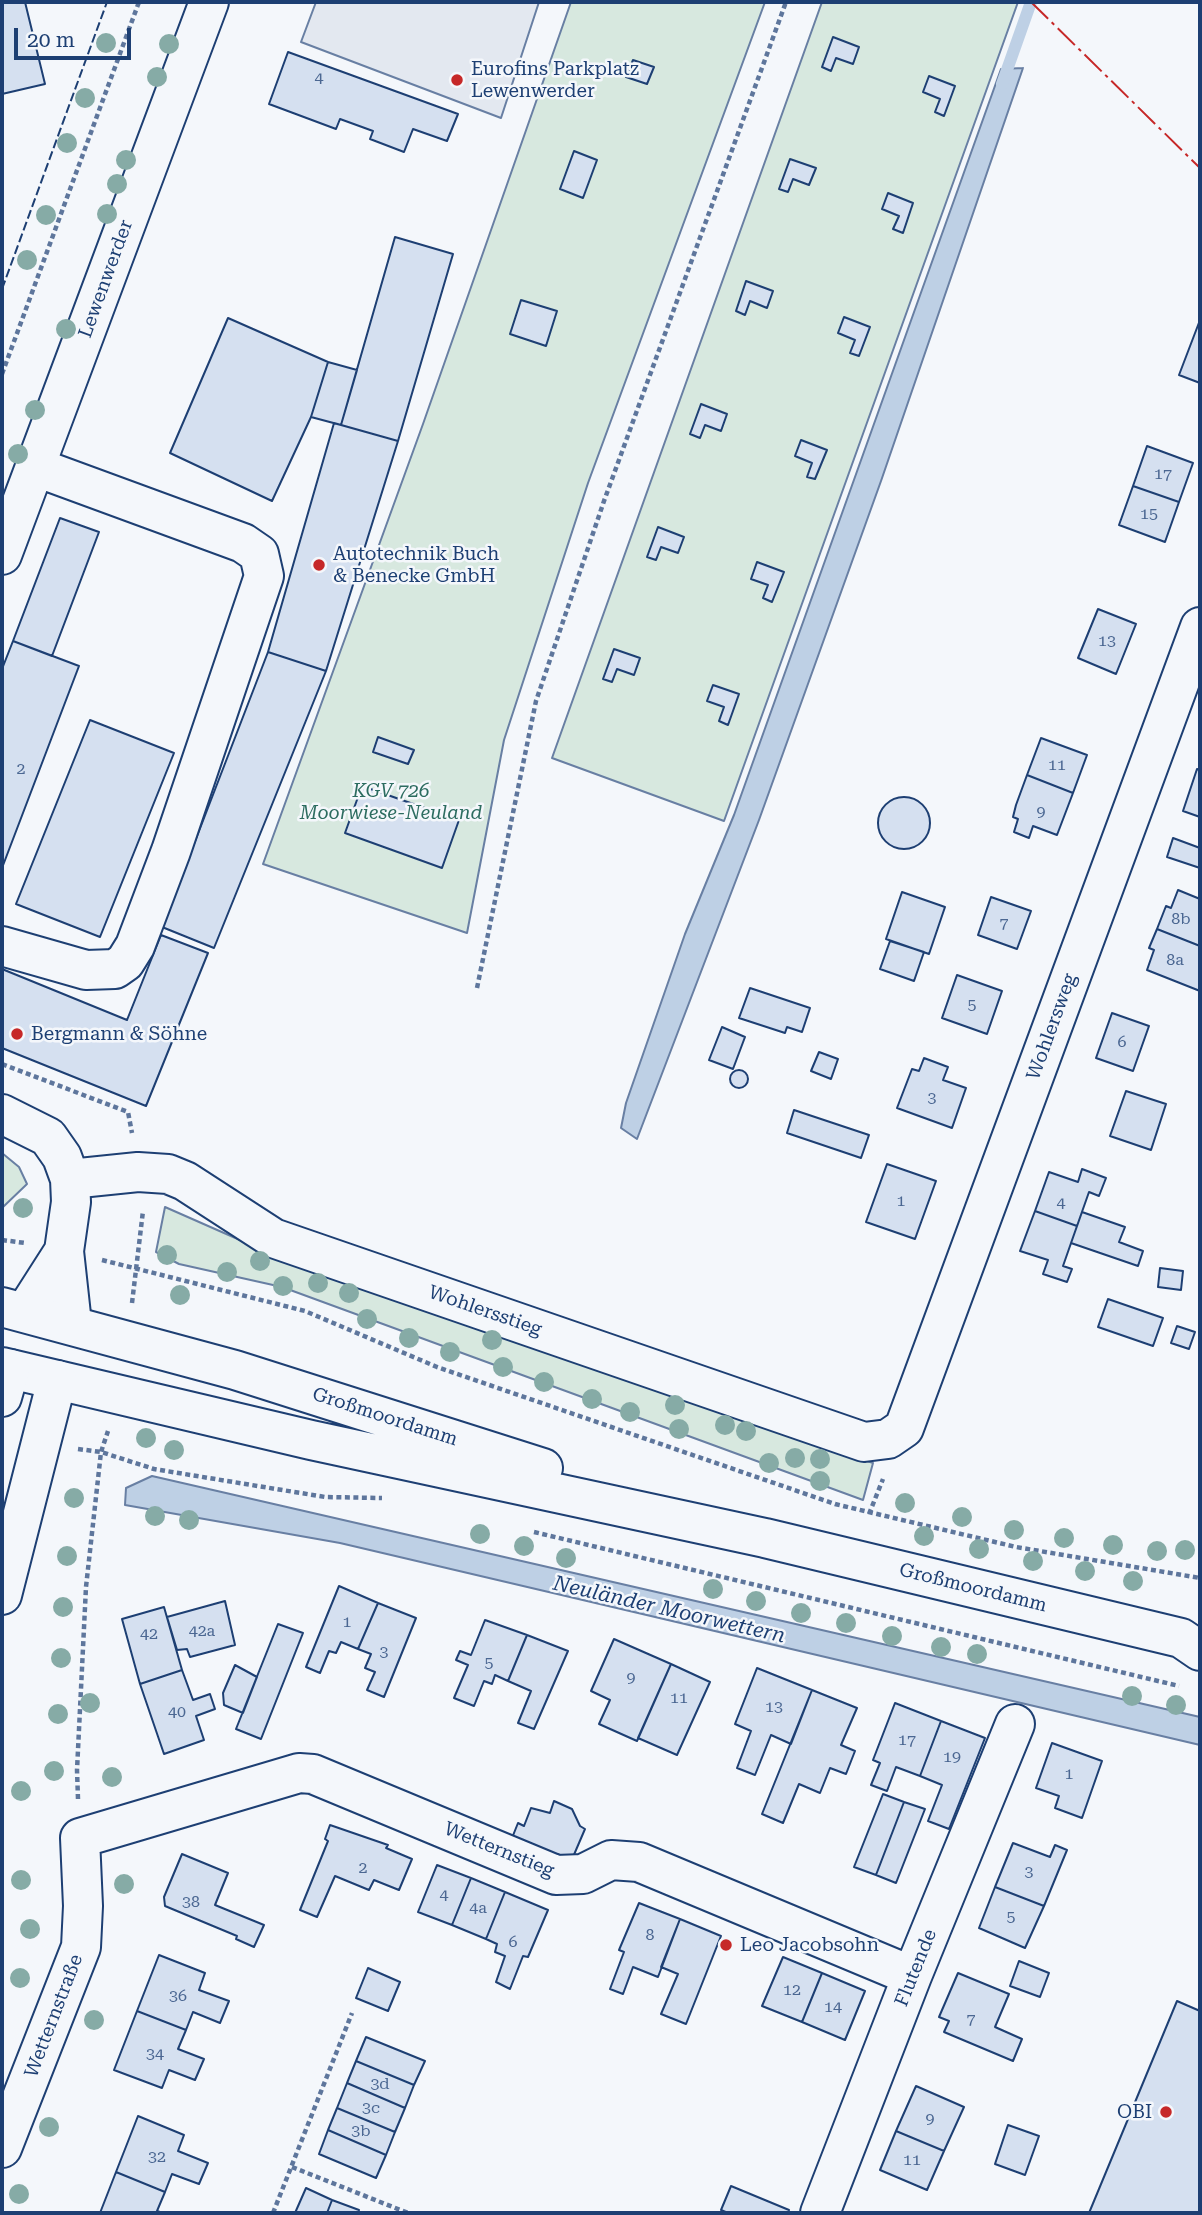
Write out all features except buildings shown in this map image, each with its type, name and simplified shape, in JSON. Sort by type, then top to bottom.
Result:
[{"type":"main road","name":"Lewenwerder","points":[[2,555],[209,2]]},
{"type":"main road","points":[[2,946],[86,970],[115,969],[125,962],[135,946],[171,851],[264,576],[259,554],[243,542],[36,467]]},
{"type":"main road","name":"Wohlersweg","points":[[904,1428],[1200,627]]},
{"type":"main road","points":[[2,1114],[48,1137],[62,1157],[70,1179],[71,1202],[64,1251],[72,1324],[2,1595]]},
{"type":"main road","name":"Wohlersstieg","points":[[70,1179],[138,1172],[168,1174],[186,1181],[273,1238],[405,1284],[864,1442],[888,1439],[904,1428]]},
{"type":"main road","points":[[4,1378],[14,1309],[64,1251]]},
{"type":"main road","name":"Großmoordamm","points":[[14,1309],[235,1370],[765,1538]]},
{"type":"main road","name":"Großmoordamm","points":[[4,1378],[57,1380],[311,1440],[765,1538],[1196,1641]]},
{"type":"main road","name":"Flutende","points":[[820,2213],[912,1976],[1015,1724]]},
{"type":"main road","name":"Wetternstieg","points":[[80,1838],[299,1773],[313,1774],[556,1875],[583,1874],[611,1860],[639,1862],[912,1976]]},
{"type":"main road","name":"Wetternstraße","points":[[2,2148],[81,1947],[83,1906],[80,1838]]},
{"type":"path","points":[[2,374],[139,2]]},
{"type":"path","points":[[477,988],[536,701],[604,501],[786,2]]},
{"type":"path","points":[[2,1240],[20,1242]]},
{"type":"path","points":[[108,1261],[305,1311],[437,1367],[835,1504],[1016,1547],[1200,1578]]},
{"type":"path","points":[[132,1303],[138,1268]]},
{"type":"path","points":[[80,1838],[77,1770],[86,1587],[101,1452],[111,1420]]},
{"type":"path","points":[[75,1448],[101,1452],[155,1469],[325,1497],[390,1498]]},
{"type":"path","points":[[523,1529],[1187,1688]]},
{"type":"path","points":[[273,2213],[352,2013]]},
{"type":"path","points":[[292,2167],[408,2213]]},
{"type":"green space","name":"KGV 726 Moorwiese-Neuland","points":[[571,2],[765,2],[588,483],[504,740],[467,933],[263,864],[423,424]]},
{"type":"green space","points":[[822,2],[1018,2],[724,821],[552,758]]},
{"type":"green space","points":[[2,1153],[19,1167],[27,1184],[2,1208]]},
{"type":"green space","points":[[165,1207],[249,1244],[873,1463],[863,1500],[282,1287],[179,1264],[156,1252]]},
{"type":"shaded area","name":"Eurofins Parkplatz Lewenwerder","points":[[316,2],[539,2],[501,118],[301,42]]},
{"type":"water","points":[[1023,68],[881,481],[759,820],[637,1139],[621,1128],[626,1103],[685,934],[734,815],[1001,69]]},
{"type":"water","name":"Neuländer Moorwettern","points":[[152,1476],[1200,1717],[1200,1745],[340,1543],[125,1505],[126,1488]]},
{"type":"waterway","points":[[1002,84],[1031,2]]},
{"type":"fence","points":[[2,289],[107,2]]},
{"type":"power","points":[[1031,2],[1200,168]]},
{"type":"place","name":"Eurofins Parkplatz Lewenwerder","points":[[457,80]]},
{"type":"place","name":"Autotechnik Buch & Benecke GmbH","points":[[319,565]]},
{"type":"place","name":"Bergmann & Söhne","points":[[17,1034]]},
{"type":"place","name":"Leo Jacobsohn","points":[[726,1945]]},
{"type":"place","name":"OBI","points":[[1166,2112]]}]
